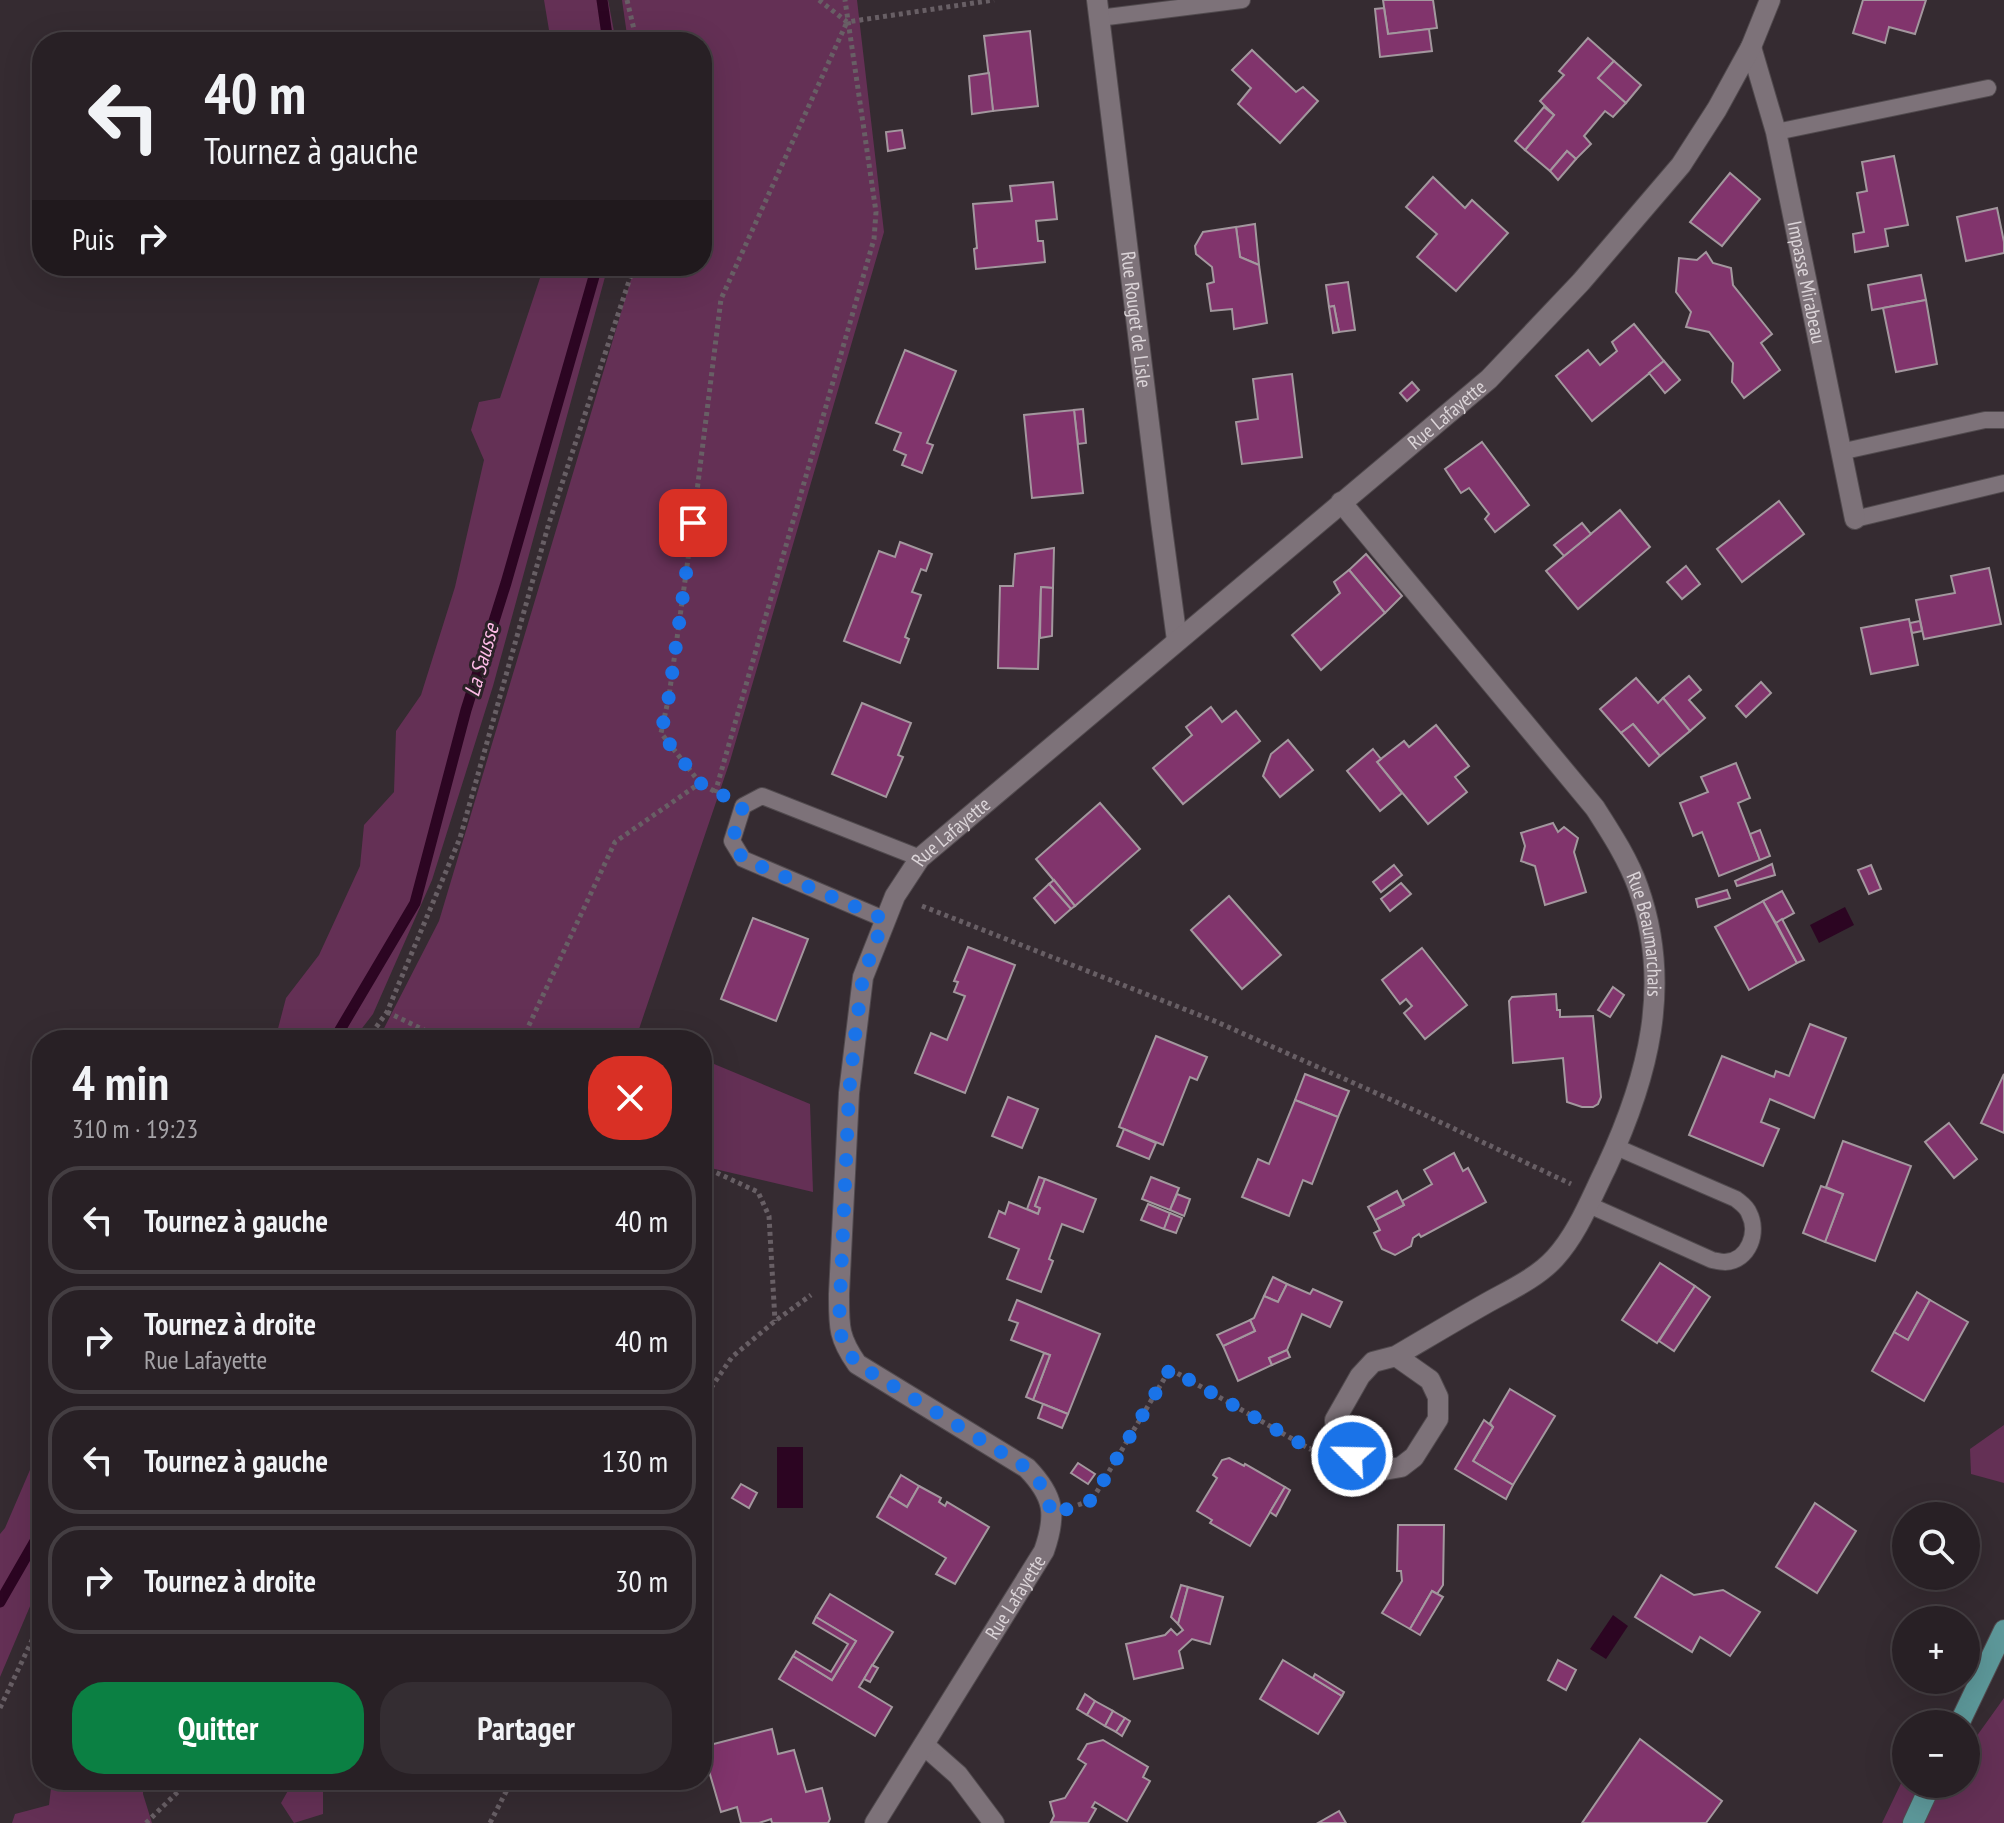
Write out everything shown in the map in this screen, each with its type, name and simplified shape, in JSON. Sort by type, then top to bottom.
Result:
[{"type":"main road","points":[[1966,1710],[2004,1630]]},
{"type":"main road","points":[[1913,1823],[1925,1798]]},
{"type":"street","name":"Rue Lafayette","points":[[875,1823],[1044,1551],[1050,1533],[1051,1515],[1049,1497],[1027,1468],[857,1364],[843,1345],[839,1294],[849,1093],[856,1028],[863,977],[895,896],[920,858],[1489,379],[1581,282],[1681,165],[1751,47],[1770,0]]},
{"type":"street","name":"Rue Rouget de Lisle","points":[[1098,9],[1177,640]]},
{"type":"street","name":"Impasse Mirabeau","points":[[1751,47],[1776,132],[1855,519]]},
{"type":"street","name":"Rue Beaumarchais","points":[[1336,1437],[1335,1420],[1360,1376],[1373,1362],[1396,1356],[1524,1282],[1555,1258],[1591,1200],[1636,1097],[1647,1059],[1654,1015],[1656,971],[1638,888],[1620,848],[1595,808],[1341,502]]},
{"type":"street","points":[[1336,1437],[1344,1451],[1367,1465],[1384,1470],[1401,1467],[1414,1457],[1438,1419],[1438,1397],[1430,1380],[1396,1356]]},
{"type":"street","points":[[924,1745],[958,1775],[994,1823]]},
{"type":"lane","points":[[1098,9],[1242,0]]},
{"type":"lane","points":[[1776,132],[1988,88]]},
{"type":"lane","points":[[1840,452],[1985,420],[2004,420]]},
{"type":"lane","points":[[1855,519],[2004,483]]},
{"type":"lane","points":[[884,919],[743,859],[732,841],[743,806],[762,796],[920,858]]},
{"type":"lane","points":[[1591,1200],[1712,1260],[1728,1262],[1741,1256],[1751,1244],[1754,1226],[1748,1209],[1736,1199],[1616,1147]]},
{"type":"path","points":[[627,0],[635,32]]},
{"type":"path","points":[[819,0],[847,22],[994,0]]},
{"type":"path","points":[[715,793],[874,239],[876,212],[845,0]]},
{"type":"path","points":[[743,806],[700,783],[661,733],[691,539],[721,299],[847,22]]},
{"type":"path","points":[[374,1030],[387,1012],[460,838],[549,523],[631,276]]},
{"type":"path","points":[[527,1030],[615,842],[700,783]]},
{"type":"path","points":[[895,896],[1217,1022],[1423,1114],[1591,1200]]},
{"type":"path","points":[[387,1012],[424,1030]]},
{"type":"path","points":[[712,1171],[758,1192],[769,1216],[775,1321]]},
{"type":"path","points":[[712,1386],[732,1357],[775,1321],[811,1295],[839,1294]]},
{"type":"path","points":[[1051,1515],[1092,1500],[1170,1369],[1310,1449],[1336,1437]]},
{"type":"path","points":[[0,1708],[32,1640]]},
{"type":"path","points":[[146,1823],[180,1790]]},
{"type":"path","points":[[490,1823],[507,1790]]},
{"type":"shaded area","points":[[544,0],[608,0],[614,32],[549,32]]},
{"type":"shaded area","points":[[622,0],[857,0],[884,232],[730,761],[639,1030],[383,1030],[439,921],[632,276],[712,276],[712,32],[627,32]]},
{"type":"shaded area","points":[[541,276],[605,276],[493,686],[432,880],[373,1014],[361,1030],[278,1030],[286,998],[319,955],[360,866],[364,825],[394,792],[396,731],[421,695],[455,587],[484,460],[471,430],[479,402],[500,398]]},
{"type":"shaded area","points":[[1845,907],[1854,925],[1819,943],[1810,925]]},
{"type":"shaded area","points":[[712,1063],[810,1104],[813,1192],[712,1168]]},
{"type":"shaded area","points":[[2004,1425],[2004,1483],[1971,1474],[1970,1449]]},
{"type":"shaded area","points":[[777,1447],[803,1447],[803,1508],[777,1508]]},
{"type":"shaded area","points":[[32,1465],[32,1602],[0,1677],[0,1534]]},
{"type":"shaded area","points":[[1613,1615],[1628,1626],[1606,1659],[1590,1649]]},
{"type":"shaded area","points":[[2004,1698],[2004,1823],[1882,1823],[1894,1798],[1980,1798],[1980,1731]]},
{"type":"shaded area","points":[[51,1790],[143,1790],[152,1823],[12,1823],[15,1814],[49,1805]]},
{"type":"shaded area","points":[[288,1790],[323,1790],[323,1814],[294,1823],[281,1803]]},
{"type":"building","points":[[1383,0],[1433,0],[1437,28],[1388,34]]},
{"type":"building","points":[[1863,0],[1926,0],[1915,34],[1889,27],[1885,43],[1853,33]]},
{"type":"building","points":[[1384,8],[1388,34],[1429,29],[1432,51],[1380,57],[1375,9]]},
{"type":"building","points":[[1030,31],[1038,106],[993,111],[984,36]]},
{"type":"building","points":[[1588,38],[1614,61],[1598,78],[1626,103],[1613,117],[1605,111],[1584,136],[1591,144],[1576,159],[1567,151],[1550,171],[1525,150],[1554,115],[1540,101],[1564,75],[1559,71]]},
{"type":"building","points":[[1252,50],[1296,92],[1303,87],[1318,101],[1280,143],[1238,104],[1251,88],[1232,70]]},
{"type":"building","points":[[1614,61],[1641,85],[1626,103],[1598,78]]},
{"type":"building","points":[[989,73],[993,111],[972,114],[969,76]]},
{"type":"building","points":[[1544,107],[1554,115],[1525,150],[1515,141]]},
{"type":"building","points":[[902,130],[905,148],[888,151],[886,132]]},
{"type":"building","points":[[1567,151],[1576,159],[1558,180],[1550,171]]},
{"type":"building","points":[[1894,156],[1908,225],[1885,229],[1888,246],[1855,252],[1853,234],[1864,232],[1857,193],[1867,191],[1862,162]]},
{"type":"building","points":[[1730,173],[1760,199],[1722,246],[1690,222]]},
{"type":"building","points":[[1433,177],[1465,208],[1472,200],[1508,233],[1456,291],[1417,257],[1437,234],[1406,207]]},
{"type":"building","points":[[1053,182],[1057,219],[1036,221],[1038,241],[1043,241],[1045,262],[976,269],[973,204],[1012,201],[1010,186]]},
{"type":"building","points":[[1997,208],[2004,253],[1966,261],[1957,217]]},
{"type":"building","points":[[1255,224],[1259,265],[1240,257],[1236,227]]},
{"type":"building","points":[[1236,227],[1240,257],[1259,265],[1267,323],[1234,329],[1232,309],[1211,311],[1207,284],[1214,282],[1212,267],[1196,254],[1195,246],[1203,232]]},
{"type":"building","points":[[1706,252],[1713,263],[1731,268],[1733,285],[1772,334],[1761,343],[1780,370],[1744,398],[1732,382],[1733,363],[1709,332],[1686,327],[1691,312],[1676,292],[1679,258],[1697,260]]},
{"type":"building","points":[[1921,275],[1926,300],[1872,310],[1868,285]]},
{"type":"building","points":[[1348,282],[1355,330],[1339,332],[1334,306],[1329,307],[1326,285]]},
{"type":"building","points":[[1926,300],[1937,364],[1896,372],[1883,308]]},
{"type":"building","points":[[1334,306],[1339,332],[1333,333],[1329,307]]},
{"type":"building","points":[[1634,324],[1664,361],[1592,421],[1556,376],[1588,350],[1600,365],[1617,351],[1612,342]]},
{"type":"building","points":[[905,350],[956,371],[927,443],[933,445],[922,473],[902,465],[906,455],[894,450],[901,433],[876,423]]},
{"type":"building","points":[[1664,361],[1680,380],[1665,393],[1649,373]]},
{"type":"building","points":[[1292,374],[1302,457],[1242,464],[1236,422],[1258,419],[1253,379]]},
{"type":"building","points":[[1412,382],[1419,390],[1407,401],[1400,393]]},
{"type":"building","points":[[1083,409],[1086,443],[1078,444],[1074,410]]},
{"type":"building","points":[[1074,410],[1083,493],[1032,498],[1024,415]]},
{"type":"building","points":[[1482,442],[1529,505],[1495,532],[1485,519],[1489,514],[1469,488],[1461,493],[1445,469]]},
{"type":"building","points":[[1779,501],[1804,534],[1742,582],[1717,549]]},
{"type":"building","points":[[1620,510],[1650,547],[1578,609],[1546,571]]},
{"type":"building","points":[[1582,523],[1591,534],[1564,556],[1554,545]]},
{"type":"building","points":[[900,542],[932,554],[926,571],[921,569],[912,592],[921,595],[905,637],[909,639],[900,663],[844,641],[879,551],[895,557]]},
{"type":"building","points":[[1054,548],[1053,588],[1041,587],[1038,669],[998,668],[1000,586],[1013,586],[1015,554]]},
{"type":"building","points":[[1366,554],[1402,596],[1385,613],[1349,570]]},
{"type":"building","points":[[1686,566],[1700,584],[1682,599],[1667,582]]},
{"type":"building","points":[[1989,568],[2001,624],[1924,639],[1916,600],[1955,593],[1951,576]]},
{"type":"building","points":[[1349,570],[1385,613],[1321,670],[1292,635],[1340,593],[1334,582]]},
{"type":"building","points":[[1041,587],[1053,588],[1052,636],[1040,638]]},
{"type":"building","points":[[1909,619],[1918,665],[1871,674],[1861,628]]},
{"type":"building","points":[[1920,621],[1922,631],[1912,633],[1910,623]]},
{"type":"building","points":[[1689,676],[1701,690],[1689,700],[1705,718],[1690,731],[1663,698]]},
{"type":"building","points":[[1636,678],[1658,703],[1663,698],[1690,731],[1660,756],[1633,724],[1621,733],[1600,709]]},
{"type":"building","points":[[1761,682],[1771,693],[1746,717],[1736,706]]},
{"type":"building","points":[[862,703],[911,723],[898,755],[903,757],[886,797],[832,774]]},
{"type":"building","points":[[1211,707],[1222,722],[1236,711],[1260,741],[1183,804],[1153,768],[1192,735],[1186,727]]},
{"type":"building","points":[[1633,724],[1660,756],[1649,766],[1621,733]]},
{"type":"building","points":[[1436,725],[1469,766],[1455,777],[1467,792],[1428,824],[1377,762],[1404,741],[1409,747]]},
{"type":"building","points":[[1288,740],[1313,770],[1280,797],[1263,776],[1271,754]]},
{"type":"building","points":[[1373,749],[1381,759],[1377,762],[1402,793],[1380,811],[1347,771]]},
{"type":"building","points":[[1736,763],[1750,798],[1738,803],[1760,860],[1719,876],[1702,832],[1693,836],[1680,803],[1708,792],[1701,777]]},
{"type":"building","points":[[1100,803],[1140,849],[1075,906],[1036,859]]},
{"type":"building","points":[[1553,823],[1558,832],[1564,827],[1578,838],[1574,852],[1586,892],[1545,905],[1535,866],[1521,861],[1525,846],[1521,833]]},
{"type":"building","points":[[1760,830],[1770,856],[1760,860],[1750,834]]},
{"type":"building","points":[[1772,864],[1775,875],[1737,886],[1735,881]]},
{"type":"building","points":[[1394,865],[1402,875],[1381,892],[1373,882]]},
{"type":"building","points":[[1871,865],[1881,889],[1869,894],[1858,870]]},
{"type":"building","points":[[1054,880],[1075,906],[1071,909],[1049,884]]},
{"type":"building","points":[[1401,883],[1411,894],[1390,911],[1381,899]]},
{"type":"building","points":[[1049,884],[1071,909],[1055,923],[1034,898]]},
{"type":"building","points":[[1727,890],[1730,898],[1698,907],[1696,899]]},
{"type":"building","points":[[1782,891],[1794,913],[1776,923],[1763,901]]},
{"type":"building","points":[[1229,896],[1281,955],[1242,989],[1191,930]]},
{"type":"building","points":[[1763,901],[1797,963],[1749,990],[1715,927]]},
{"type":"building","points":[[753,918],[808,939],[776,1021],[721,999]]},
{"type":"building","points":[[1782,919],[1804,960],[1797,963],[1776,923]]},
{"type":"building","points":[[968,947],[1015,965],[965,1093],[915,1073],[931,1033],[947,1040],[965,996],[954,992],[958,982],[954,981]]},
{"type":"building","points":[[1422,948],[1467,1005],[1425,1039],[1404,1013],[1412,1006],[1406,999],[1400,1004],[1382,980]]},
{"type":"building","points":[[1613,987],[1624,995],[1610,1017],[1598,1010]]},
{"type":"building","points":[[1556,994],[1560,1017],[1593,1016],[1601,1097],[1593,1107],[1567,1102],[1563,1058],[1513,1063],[1509,1001],[1512,997]]},
{"type":"building","points":[[1810,1024],[1846,1038],[1814,1118],[1770,1099],[1761,1122],[1779,1129],[1763,1166],[1689,1135],[1722,1056],[1774,1077],[1776,1071],[1789,1076]]},
{"type":"building","points":[[1156,1036],[1207,1057],[1197,1080],[1190,1077],[1163,1145],[1119,1127]]},
{"type":"building","points":[[1305,1074],[1349,1091],[1338,1117],[1295,1100]]},
{"type":"building","points":[[2004,1074],[2004,1133],[1981,1123]]},
{"type":"building","points":[[1008,1097],[1038,1109],[1022,1148],[992,1136]]},
{"type":"building","points":[[1295,1100],[1338,1117],[1312,1184],[1303,1180],[1289,1216],[1242,1197],[1258,1159],[1269,1164]]},
{"type":"building","points":[[1949,1123],[1977,1159],[1954,1178],[1925,1142]]},
{"type":"building","points":[[1124,1129],[1156,1143],[1149,1159],[1117,1146]]},
{"type":"building","points":[[1843,1141],[1911,1166],[1875,1261],[1825,1242],[1843,1194],[1826,1187]]},
{"type":"building","points":[[1454,1153],[1463,1171],[1468,1168],[1486,1202],[1421,1237],[1419,1234],[1413,1238],[1411,1246],[1395,1255],[1382,1249],[1374,1233],[1380,1230],[1375,1220],[1404,1205],[1402,1201],[1432,1184],[1424,1170]]},
{"type":"building","points":[[1039,1177],[1045,1179],[1035,1206],[1040,1208],[1038,1214],[1027,1209]]},
{"type":"building","points":[[1151,1177],[1179,1188],[1170,1210],[1142,1199]]},
{"type":"building","points":[[1045,1179],[1096,1199],[1083,1232],[1062,1224],[1041,1292],[1007,1279],[1019,1249],[989,1237],[999,1211],[1005,1214],[1009,1202],[1038,1214],[1040,1208],[1035,1206]]},
{"type":"building","points":[[1821,1186],[1843,1194],[1825,1242],[1803,1233]]},
{"type":"building","points":[[1397,1191],[1404,1205],[1375,1220],[1368,1207]]},
{"type":"building","points":[[1177,1194],[1190,1199],[1184,1216],[1170,1210]]},
{"type":"building","points":[[1148,1204],[1170,1213],[1164,1229],[1141,1220]]},
{"type":"building","points":[[1170,1213],[1182,1218],[1176,1233],[1164,1229]]},
{"type":"building","points":[[1660,1263],[1695,1286],[1657,1343],[1622,1320]]},
{"type":"building","points":[[1273,1277],[1287,1284],[1278,1302],[1264,1296]]},
{"type":"building","points":[[1287,1284],[1310,1294],[1313,1289],[1342,1302],[1330,1327],[1302,1314],[1287,1350],[1269,1358],[1272,1365],[1238,1381],[1223,1346],[1255,1331],[1250,1320],[1254,1318],[1264,1296],[1278,1302]]},
{"type":"building","points":[[1695,1286],[1710,1297],[1674,1351],[1659,1341]]},
{"type":"building","points":[[1917,1292],[1930,1300],[1908,1340],[1894,1332]]},
{"type":"building","points":[[1017,1300],[1100,1334],[1068,1414],[1033,1400],[1050,1355],[1011,1340],[1018,1323],[1009,1320]]},
{"type":"building","points":[[1930,1300],[1968,1322],[1924,1401],[1872,1371],[1894,1332],[1908,1340]]},
{"type":"building","points":[[1250,1320],[1255,1331],[1223,1346],[1217,1335]]},
{"type":"building","points":[[1287,1350],[1290,1357],[1272,1365],[1269,1358]]},
{"type":"building","points":[[1044,1353],[1050,1355],[1033,1400],[1026,1397]]},
{"type":"building","points":[[1510,1389],[1555,1416],[1513,1485],[1473,1461]]},
{"type":"building","points":[[1043,1404],[1068,1414],[1062,1428],[1038,1418]]},
{"type":"building","points":[[1484,1420],[1493,1427],[1473,1461],[1513,1485],[1506,1499],[1455,1469]]},
{"type":"building","points":[[1229,1458],[1285,1487],[1250,1546],[1210,1523],[1212,1520],[1197,1511],[1217,1478],[1213,1475],[1222,1460]]},
{"type":"building","points":[[1078,1463],[1095,1474],[1088,1484],[1071,1473]]},
{"type":"building","points":[[901,1475],[919,1486],[907,1507],[889,1496]]},
{"type":"building","points":[[741,1484],[757,1493],[749,1508],[732,1498]]},
{"type":"building","points":[[919,1486],[941,1498],[939,1502],[945,1506],[947,1502],[989,1527],[955,1584],[936,1574],[946,1558],[877,1517],[889,1496],[907,1507]]},
{"type":"building","points":[[1285,1487],[1290,1490],[1276,1516],[1270,1512]]},
{"type":"building","points":[[1815,1503],[1856,1531],[1817,1593],[1776,1567]]},
{"type":"building","points":[[1398,1525],[1444,1525],[1443,1585],[1437,1594],[1432,1591],[1410,1629],[1382,1613],[1402,1581],[1401,1571],[1397,1571]]},
{"type":"building","points":[[1661,1575],[1694,1595],[1723,1590],[1760,1612],[1730,1656],[1700,1637],[1692,1652],[1635,1617]]},
{"type":"building","points":[[1181,1585],[1188,1587],[1178,1624],[1171,1617]]},
{"type":"building","points":[[1188,1587],[1223,1597],[1210,1644],[1192,1639],[1179,1651],[1183,1668],[1134,1679],[1126,1644],[1165,1635],[1171,1629],[1177,1635],[1183,1630],[1178,1624]]},
{"type":"building","points":[[1432,1591],[1443,1597],[1420,1635],[1410,1629]]},
{"type":"building","points":[[830,1594],[893,1632],[859,1687],[892,1707],[875,1736],[779,1679],[793,1656],[832,1680],[856,1641],[816,1617]]},
{"type":"building","points":[[816,1617],[856,1641],[832,1680],[793,1656],[796,1651],[831,1672],[848,1644],[813,1623]]},
{"type":"building","points":[[1283,1660],[1342,1696],[1318,1734],[1260,1699]]},
{"type":"building","points":[[1558,1660],[1576,1670],[1566,1690],[1548,1680]]},
{"type":"building","points":[[872,1665],[878,1668],[870,1682],[864,1679]]},
{"type":"building","points":[[1315,1674],[1344,1692],[1342,1696],[1313,1678]]},
{"type":"building","points":[[1085,1694],[1095,1701],[1087,1715],[1077,1709]]},
{"type":"building","points":[[1095,1701],[1113,1711],[1105,1726],[1087,1715]]},
{"type":"building","points":[[1113,1711],[1125,1718],[1116,1732],[1105,1726]]},
{"type":"building","points":[[1125,1718],[1130,1721],[1122,1736],[1116,1732]]},
{"type":"building","points":[[772,1729],[778,1754],[794,1750],[806,1792],[822,1788],[830,1819],[828,1823],[772,1823],[771,1819],[741,1823],[737,1807],[721,1812],[712,1781],[712,1744]]},
{"type":"building","points":[[1640,1739],[1722,1801],[1706,1823],[1582,1823]]},
{"type":"building","points":[[1103,1740],[1148,1767],[1143,1777],[1150,1781],[1127,1821],[1095,1802],[1092,1807],[1096,1809],[1088,1823],[1051,1822],[1054,1816],[1050,1802],[1065,1798],[1086,1764],[1078,1759],[1087,1744]]},
{"type":"building","points":[[1339,1811],[1346,1823],[1318,1823]]},
{"type":"waterway","name":"La Sausse","points":[[602,0],[607,32]]},
{"type":"waterway","name":"La Sausse","points":[[340,1030],[415,903],[466,710],[506,583],[594,276]]},
{"type":"waterway","name":"La Sausse","points":[[0,1602],[32,1546]]},
{"type":"route","points":[[693,523],[661,733],[700,783],[743,806],[732,841],[743,859],[884,919],[863,977],[849,1093],[839,1294],[843,1345],[857,1364],[1027,1468],[1049,1497],[1051,1515],[1092,1500],[1170,1369],[1310,1449],[1336,1437],[1344,1451],[1352,1456]]}]
